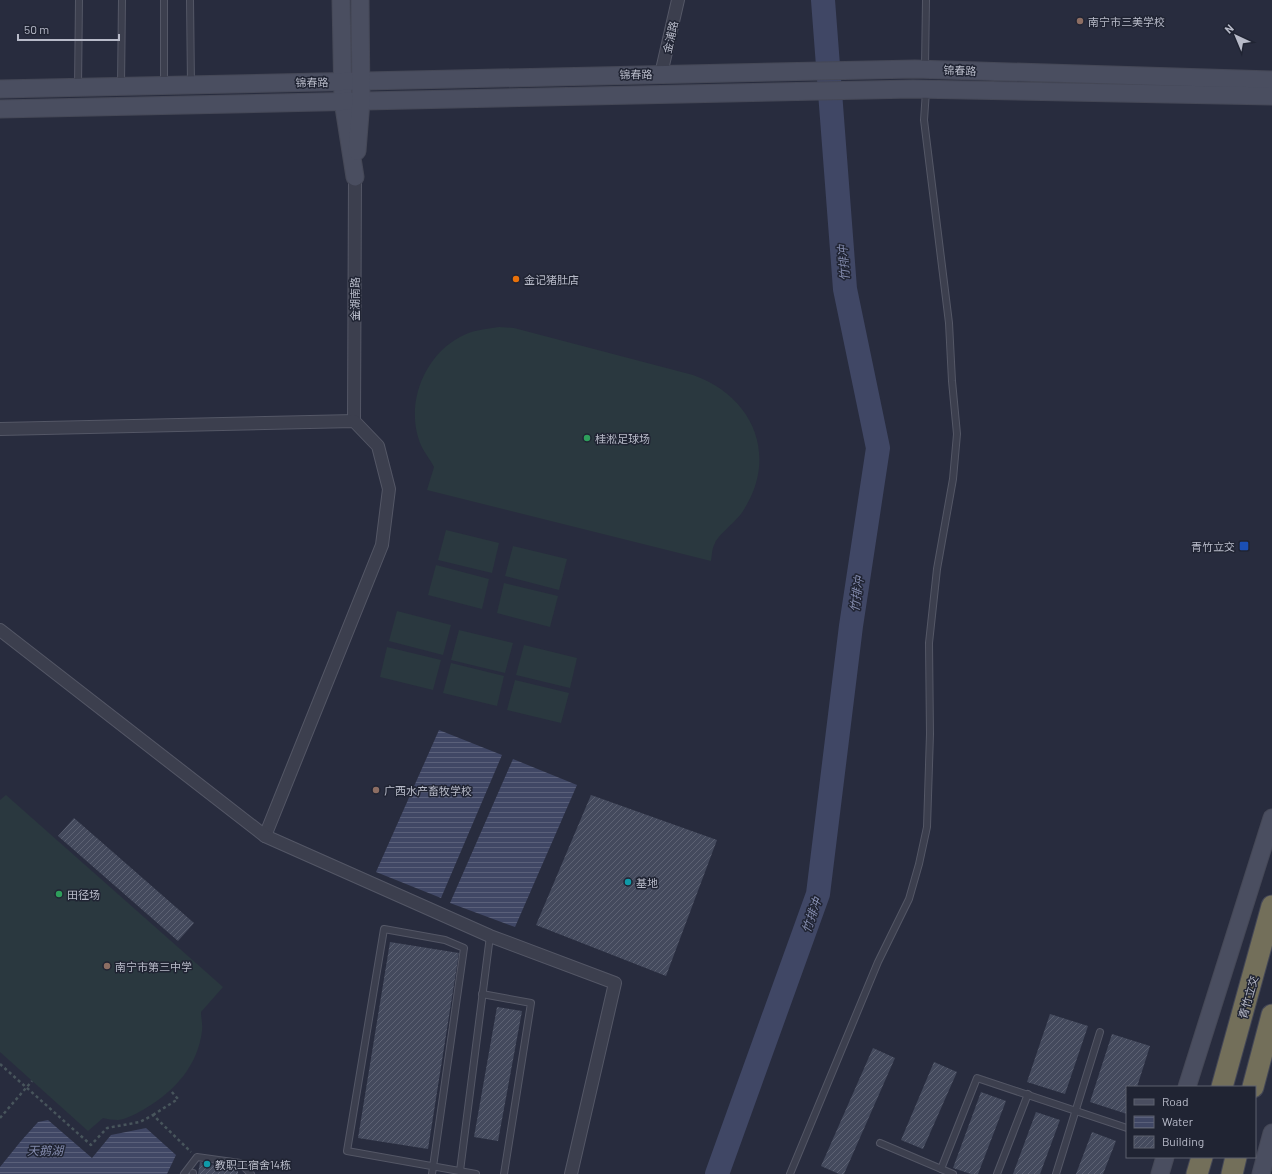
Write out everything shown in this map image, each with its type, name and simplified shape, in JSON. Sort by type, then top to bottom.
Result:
[{"type":"highway","name":"青竹立交","points":[[1222,1086],[1272,906]]},
{"type":"highway","points":[[1253,1086],[1272,1015]]},
{"type":"highway","points":[[1197,1174],[1202,1158]]},
{"type":"highway","points":[[1232,1174],[1236,1158]]},
{"type":"highway","points":[[1246,1174],[1247,1158]]},
{"type":"main road","name":"金湖南路","points":[[341,0],[343,101],[355,177]]},
{"type":"main road","name":"金湖南路","points":[[355,177],[361,101],[360,0]]},
{"type":"main road","name":"锦春路","points":[[0,89],[718,72],[920,69],[1272,80]]},
{"type":"main road","name":"锦春路","points":[[0,109],[718,92],[920,89],[1272,96]]},
{"type":"main road","points":[[1187,1086],[1272,818]]},
{"type":"main road","points":[[1261,1174],[1272,1133]]},
{"type":"main road","points":[[1160,1174],[1165,1158]]},
{"type":"street","name":"金浦路","points":[[661,74],[678,0]]},
{"type":"street","name":"金湖南路","points":[[354,421],[355,177]]},
{"type":"street","points":[[0,430],[354,421],[378,446],[389,489],[382,545],[265,836]]},
{"type":"street","points":[[0,630],[265,836],[490,936],[615,982],[572,1174]]},
{"type":"lane","points":[[78,87],[79,0]]},
{"type":"lane","points":[[121,86],[122,0]]},
{"type":"lane","points":[[164,0],[164,85]]},
{"type":"lane","points":[[190,0],[191,84]]},
{"type":"lane","points":[[920,69],[926,0]]},
{"type":"lane","points":[[790,1174],[878,962],[909,899],[919,864],[927,827],[930,734],[929,644],[937,569],[953,479],[957,434],[949,323],[920,89]]},
{"type":"lane","points":[[432,1174],[433,1166],[464,948],[445,940],[384,929],[347,1151],[433,1166],[476,1174]]},
{"type":"lane","points":[[460,1171],[490,936]]},
{"type":"lane","points":[[482,994],[530,1003],[504,1174]]},
{"type":"lane","points":[[1056,1174],[1100,1032]]},
{"type":"lane","points":[[941,1169],[977,1078],[1126,1128]]},
{"type":"lane","points":[[997,1174],[1028,1094]]},
{"type":"lane","points":[[880,1143],[953,1174]]},
{"type":"lane","points":[[184,1174],[197,1157],[240,1163],[251,1174]]},
{"type":"path","points":[[0,1064],[91,1145],[107,1128],[140,1122],[153,1116],[178,1099],[171,1091]]},
{"type":"path","points":[[0,1118],[32,1081]]},
{"type":"path","points":[[153,1116],[197,1157]]},
{"type":"shaded area","name":"桂淞足球场","points":[[499,327],[514,328],[693,375],[714,385],[731,397],[745,413],[754,430],[759,449],[759,470],[754,490],[743,511],[717,540],[713,547],[711,561],[427,490],[434,467],[421,446],[416,428],[415,413],[421,382],[436,356],[447,345],[469,333]]},
{"type":"shaded area","points":[[446,530],[499,543],[492,573],[438,560]]},
{"type":"shaded area","points":[[513,546],[567,559],[559,590],[505,576]]},
{"type":"shaded area","points":[[436,565],[489,579],[482,609],[428,595]]},
{"type":"shaded area","points":[[504,583],[558,596],[550,627],[497,613]]},
{"type":"shaded area","points":[[397,611],[451,625],[443,655],[389,641]]},
{"type":"shaded area","points":[[459,630],[513,643],[505,673],[451,660]]},
{"type":"shaded area","points":[[524,645],[577,658],[570,688],[516,675]]},
{"type":"shaded area","points":[[387,647],[441,660],[433,690],[380,677]]},
{"type":"shaded area","points":[[451,663],[504,676],[497,706],[443,693]]},
{"type":"shaded area","points":[[515,680],[569,693],[561,723],[507,710]]},
{"type":"shaded area","name":"田径场","points":[[6,795],[223,987],[201,1012],[202,1031],[196,1055],[183,1076],[175,1085],[157,1101],[136,1114],[118,1120],[103,1118],[88,1131],[0,1052],[0,800]]},
{"type":"water","points":[[439,730],[502,755],[441,898],[376,872]]},
{"type":"water","points":[[513,759],[577,785],[515,927],[450,903]]},
{"type":"water","name":"天鹅湖","points":[[48,1120],[92,1158],[111,1135],[146,1128],[176,1155],[167,1174],[0,1174],[0,1167],[21,1141],[38,1122]]},
{"type":"building","name":"基地","points":[[591,795],[717,840],[666,976],[536,925]]},
{"type":"building","points":[[74,818],[194,923],[178,941],[58,836]]},
{"type":"building","points":[[390,942],[459,953],[428,1149],[358,1138]]},
{"type":"building","points":[[497,1007],[522,1011],[498,1141],[474,1137]]},
{"type":"building","points":[[1050,1014],[1088,1026],[1065,1094],[1027,1082]]},
{"type":"building","points":[[1112,1034],[1150,1046],[1137,1086],[1126,1086],[1126,1114],[1090,1102]]},
{"type":"building","points":[[873,1048],[895,1058],[844,1174],[839,1174],[821,1166]]},
{"type":"building","points":[[934,1062],[957,1072],[923,1149],[901,1140]]},
{"type":"building","points":[[981,1092],[1006,1101],[978,1174],[971,1174],[953,1168]]},
{"type":"building","points":[[1036,1112],[1060,1120],[1040,1174],[1013,1174]]},
{"type":"building","points":[[1092,1132],[1116,1141],[1103,1174],[1076,1174]]},
{"type":"building","name":"教职工宿舍14栋","points":[[200,1162],[238,1170],[238,1174],[198,1174]]},
{"type":"waterway","name":"竹排冲","points":[[717,1174],[818,894],[851,626],[878,448],[845,289],[823,0]]},
{"type":"place","name":"南宁市三美学校","points":[[1080,21]]},
{"type":"place","name":"金记猪肚店","points":[[516,279]]},
{"type":"place","name":"桂淞足球场","points":[[587,438]]},
{"type":"place","name":"青竹立交","points":[[1244,546]]},
{"type":"place","name":"广西水产畜牧学校","points":[[376,790]]},
{"type":"place","name":"基地","points":[[628,882]]},
{"type":"place","name":"田径场","points":[[59,894]]},
{"type":"place","name":"南宁市第三中学","points":[[107,966]]},
{"type":"place","name":"教职工宿舍14栋","points":[[207,1164]]}]
